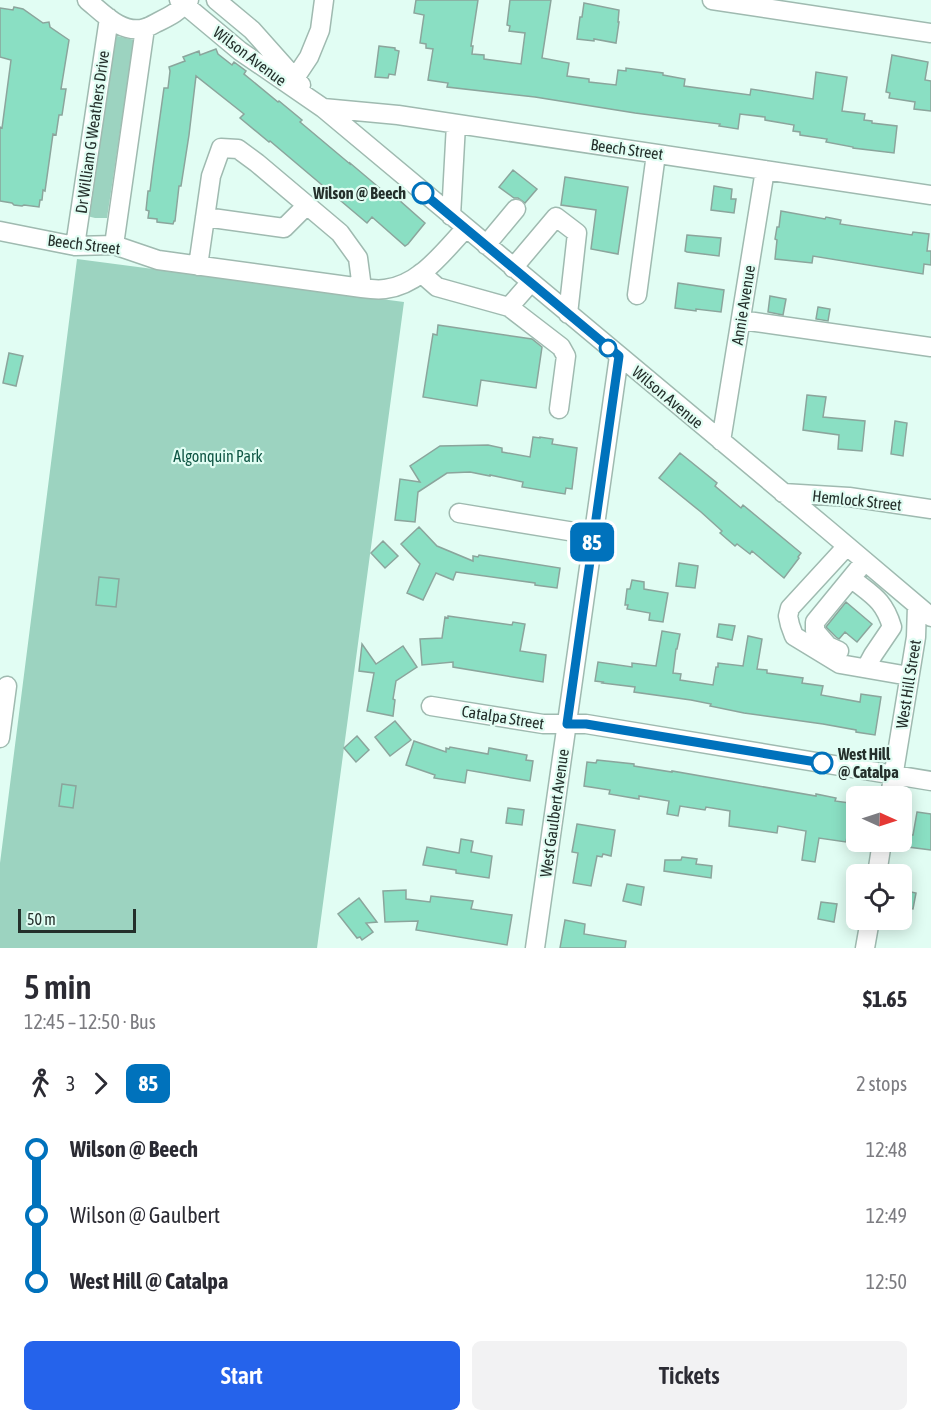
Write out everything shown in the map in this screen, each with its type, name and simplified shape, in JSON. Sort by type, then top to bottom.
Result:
[{"type":"street","points":[[87,0],[109,18],[133,30],[145,28],[175,14],[184,2]]},
{"type":"street","name":"Wilson Avenue","points":[[216,0],[252,30],[322,108]]},
{"type":"street","points":[[295,78],[309,57],[320,30],[324,0]]},
{"type":"street","points":[[712,0],[931,33]]},
{"type":"street","name":"Wilson Avenue","points":[[184,2],[240,51],[322,108],[924,612]]},
{"type":"street","name":"Dr William G Weathers Drive","points":[[75,246],[109,18]]},
{"type":"street","points":[[114,245],[145,28]]},
{"type":"street","name":"Beech Street","points":[[322,108],[398,115],[931,195]]},
{"type":"street","points":[[451,216],[456,124]]},
{"type":"street","points":[[198,266],[211,176],[220,148],[238,149],[340,232],[358,258],[362,288]]},
{"type":"street","points":[[637,295],[656,154]]},
{"type":"street","name":"Annie Avenue","points":[[721,441],[765,170]]},
{"type":"street","points":[[205,217],[284,228],[307,205]]},
{"type":"street","points":[[486,245],[516,209]]},
{"type":"street","points":[[513,268],[556,217],[576,233],[568,314]]},
{"type":"street","name":"Beech Street","points":[[0,231],[75,246],[114,245],[158,260],[362,288],[386,289],[408,283],[427,269],[466,228]]},
{"type":"street","points":[[421,273],[438,286],[509,308],[561,346],[566,356],[559,409]]},
{"type":"street","points":[[509,308],[530,283]]},
{"type":"street","points":[[741,320],[931,347]]},
{"type":"street","name":"West Gaulbert Avenue","points":[[535,948],[619,356]]},
{"type":"street","name":"Hemlock Street","points":[[783,493],[849,497],[931,509]]},
{"type":"street","points":[[459,513],[593,535]]},
{"type":"street","points":[[847,546],[790,608],[788,616],[794,636],[840,664],[909,676]]},
{"type":"street","points":[[862,668],[847,656],[828,646],[815,631],[815,622],[865,561]]},
{"type":"street","points":[[852,579],[881,603],[892,627]]},
{"type":"street","points":[[881,603],[894,587]]},
{"type":"street","name":"West Hill Street","points":[[891,786],[916,629],[924,612]]},
{"type":"street","points":[[862,668],[892,627]]},
{"type":"street","points":[[892,627],[916,629]]},
{"type":"street","points":[[0,738],[7,686]]},
{"type":"street","name":"Catalpa Street","points":[[431,706],[543,724],[586,724],[931,781]]},
{"type":"street","points":[[865,948],[868,930]]},
{"type":"green space","points":[[113,35],[134,40],[107,218],[95,218],[83,215]]},
{"type":"green space","name":"Algonquin Park","points":[[77,259],[404,302],[317,948],[0,948],[0,863]]},
{"type":"building","points":[[416,0],[478,0],[471,46],[473,46],[472,54],[484,55],[484,59],[521,64],[525,33],[509,31],[510,26],[507,25],[510,0],[551,0],[542,58],[569,63],[567,76],[589,79],[589,82],[616,85],[618,70],[626,71],[626,68],[663,73],[663,75],[685,79],[684,86],[750,95],[751,89],[813,99],[816,72],[847,77],[842,111],[865,114],[864,120],[872,121],[872,123],[897,126],[894,153],[853,148],[826,142],[827,139],[800,135],[800,132],[793,131],[794,125],[765,120],[765,117],[740,114],[738,129],[719,126],[720,124],[535,97],[447,87],[448,83],[428,80],[433,49],[426,48],[426,44],[420,43],[424,15],[414,13]]},
{"type":"building","points":[[584,3],[619,10],[616,43],[577,39]]},
{"type":"building","points":[[14,7],[23,9],[43,23],[49,22],[50,27],[69,40],[61,89],[66,89],[62,115],[59,115],[56,135],[53,134],[45,191],[43,190],[39,207],[14,205],[0,201],[0,127],[2,128],[11,60],[0,57],[0,8],[13,10]]},
{"type":"building","points":[[379,46],[395,48],[399,51],[395,75],[389,74],[388,78],[375,77]]},
{"type":"building","points":[[216,49],[218,54],[232,65],[234,62],[246,71],[244,74],[302,120],[300,122],[350,164],[389,196],[391,193],[425,223],[408,244],[405,246],[372,217],[367,223],[240,118],[244,114],[196,76],[175,221],[173,224],[148,218],[149,211],[146,210],[148,191],[150,191],[164,88],[168,88],[169,67],[185,61],[183,57],[199,51],[200,55]]},
{"type":"building","points":[[892,55],[928,62],[925,80],[931,81],[931,111],[914,109],[915,102],[889,98],[890,93],[886,92]]},
{"type":"building","points":[[513,170],[537,189],[525,203],[499,187]]},
{"type":"building","points":[[565,177],[628,187],[618,254],[591,249],[596,210],[561,205]]},
{"type":"building","points":[[714,186],[732,189],[731,199],[736,199],[734,213],[711,210]]},
{"type":"building","points":[[781,211],[841,220],[840,224],[912,235],[913,232],[929,234],[927,251],[931,251],[931,265],[924,264],[923,274],[813,256],[812,263],[775,259],[777,240],[775,239]]},
{"type":"building","points":[[687,235],[721,238],[719,256],[685,251]]},
{"type":"building","points":[[678,283],[724,290],[721,312],[675,308]]},
{"type":"building","points":[[770,296],[786,299],[783,315],[768,312]]},
{"type":"building","points":[[818,307],[830,309],[828,321],[816,319]]},
{"type":"building","points":[[438,325],[532,339],[542,347],[536,388],[481,380],[477,406],[423,397],[433,334],[437,335]]},
{"type":"building","points":[[9,353],[23,356],[16,386],[3,383]]},
{"type":"building","points":[[807,395],[826,397],[823,417],[865,421],[862,451],[838,449],[839,435],[803,430]]},
{"type":"building","points":[[895,421],[907,423],[903,456],[891,454]]},
{"type":"building","points":[[533,437],[553,439],[552,444],[577,448],[572,489],[566,488],[565,494],[522,487],[523,482],[490,475],[470,472],[447,473],[418,492],[415,522],[395,520],[400,479],[420,482],[410,466],[440,446],[488,445],[502,448],[502,452],[530,457]]},
{"type":"building","points":[[680,453],[717,483],[715,486],[741,508],[743,505],[801,553],[784,578],[752,551],[750,554],[737,544],[735,546],[701,512],[659,478]]},
{"type":"building","points":[[419,527],[437,546],[473,561],[473,556],[478,557],[479,555],[560,568],[557,588],[456,572],[453,580],[436,573],[423,600],[407,593],[420,564],[401,544]]},
{"type":"building","points":[[383,541],[398,556],[385,568],[371,553]]},
{"type":"building","points":[[679,563],[698,566],[695,588],[676,586]]},
{"type":"building","points":[[99,577],[119,579],[116,607],[96,605]]},
{"type":"building","points":[[632,580],[644,582],[644,589],[668,593],[663,622],[649,620],[650,613],[627,609],[628,605],[625,605],[627,589],[630,589]]},
{"type":"building","points":[[846,602],[872,624],[857,642],[845,632],[839,639],[826,627]]},
{"type":"building","points":[[448,616],[512,625],[513,622],[525,624],[520,651],[546,655],[543,682],[453,667],[453,662],[422,665],[420,639],[442,638],[445,617],[448,618]]},
{"type":"building","points":[[719,624],[735,626],[732,640],[717,637]]},
{"type":"building","points":[[662,631],[680,634],[673,673],[681,674],[680,680],[713,685],[718,663],[743,666],[748,636],[762,639],[757,669],[767,670],[767,673],[803,678],[802,683],[823,686],[821,695],[860,702],[861,694],[881,697],[875,735],[823,724],[744,713],[691,700],[634,692],[635,687],[595,681],[598,662],[632,667],[632,663],[656,666]]},
{"type":"building","points":[[362,644],[376,664],[403,646],[417,667],[396,681],[393,716],[367,711],[374,673],[359,671]]},
{"type":"building","points":[[395,721],[411,740],[390,756],[375,737]]},
{"type":"building","points":[[357,736],[369,750],[356,762],[344,748]]},
{"type":"building","points":[[414,741],[446,752],[446,748],[450,747],[488,754],[489,748],[527,755],[526,760],[533,761],[530,781],[467,770],[465,783],[434,778],[435,775],[406,765]]},
{"type":"building","points":[[597,760],[634,764],[634,766],[836,798],[835,801],[846,803],[846,842],[819,838],[815,862],[802,860],[806,831],[778,826],[777,833],[729,826],[730,811],[706,807],[705,810],[680,806],[678,816],[667,814],[669,801],[609,794],[610,790],[584,786],[587,762],[596,763]]},
{"type":"building","points":[[62,784],[76,786],[73,808],[59,806]]},
{"type":"building","points":[[508,808],[524,810],[522,825],[506,823]]},
{"type":"building","points":[[917,812],[931,814],[931,850],[912,848]]},
{"type":"building","points":[[577,824],[615,830],[611,856],[603,854],[602,857],[597,856],[591,886],[573,883],[578,853],[572,852]]},
{"type":"building","points":[[461,839],[473,841],[471,852],[492,856],[489,878],[423,865],[427,847],[459,853]]},
{"type":"building","points":[[682,857],[697,859],[696,864],[712,866],[711,878],[664,871],[665,860],[681,860]]},
{"type":"building","points":[[627,884],[644,887],[641,905],[623,901]]},
{"type":"building","points":[[406,890],[406,899],[430,902],[431,896],[473,901],[471,909],[512,915],[507,945],[416,930],[418,921],[385,922],[383,891]]},
{"type":"building","points":[[912,892],[916,893],[912,909]]},
{"type":"building","points":[[359,898],[377,922],[366,923],[373,932],[362,940],[360,937],[357,938],[338,914]]},
{"type":"building","points":[[821,902],[837,904],[834,922],[818,919]]},
{"type":"building","points":[[565,920],[585,924],[584,934],[626,941],[625,948],[560,948]]},
{"type":"bus line","name":"85","points":[[423,193],[619,356],[567,724],[586,724],[822,763]]},
{"type":"place","name":"Wilson @ Beech","points":[[423,193]]},
{"type":"place","name":"West Hill @ Catalpa","points":[[822,763]]}]
